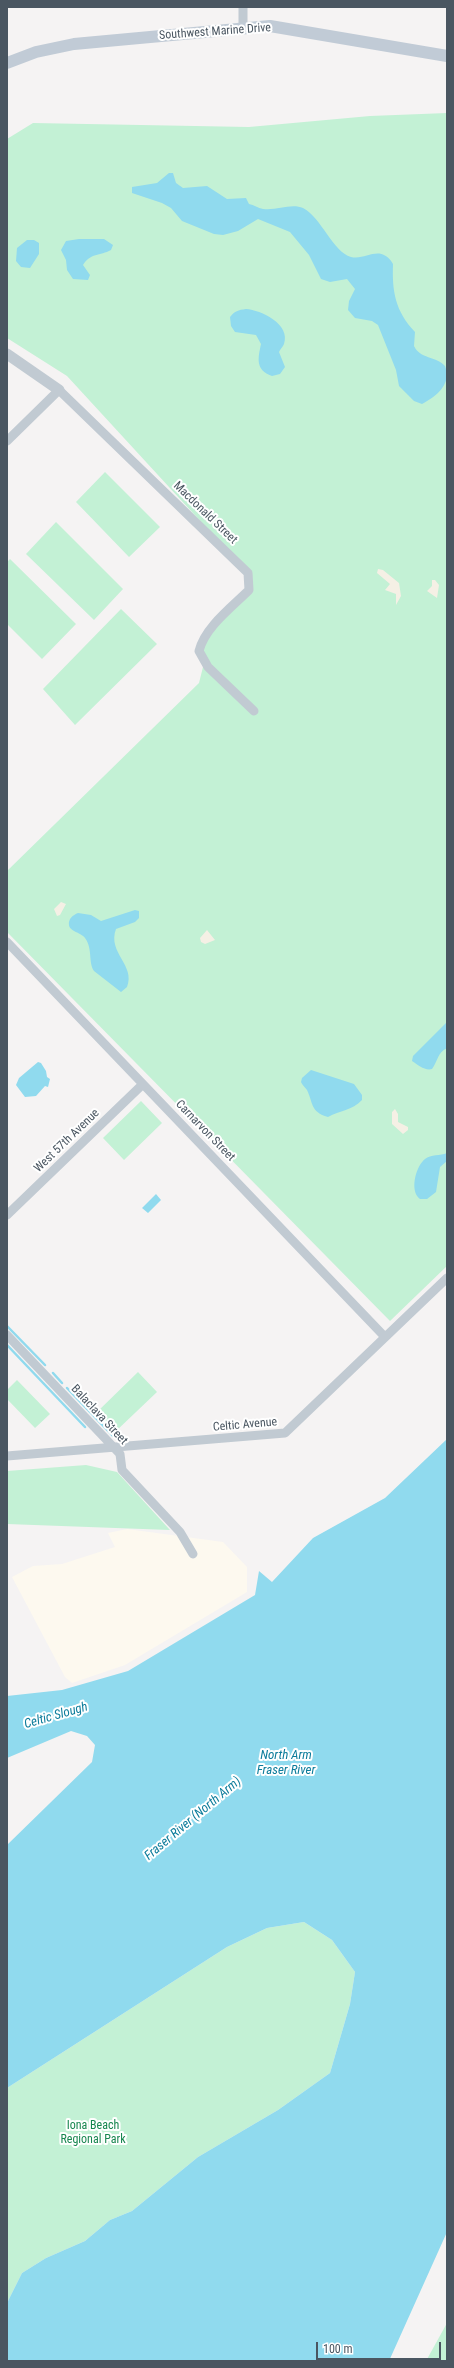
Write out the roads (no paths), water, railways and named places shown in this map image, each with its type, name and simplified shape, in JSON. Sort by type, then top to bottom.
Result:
[{"type":"main road","name":"Southwest Marine Drive","points":[[7,63],[36,52],[74,44],[270,26],[447,56]]},
{"type":"street","points":[[243,7],[244,28]]},
{"type":"street","name":"Macdonald Street","points":[[7,354],[59,390],[248,573],[250,590],[209,631],[201,641],[199,651],[204,662],[254,712]]},
{"type":"street","points":[[7,441],[59,390]]},
{"type":"street","name":"Carnarvon Street","points":[[7,942],[384,1337]]},
{"type":"street","name":"West 57th Avenue","points":[[7,1215],[143,1084]]},
{"type":"street","name":"Celtic Avenue","points":[[7,1456],[285,1433],[447,1278]]},
{"type":"street","name":"Balaclava Street","points":[[7,1335],[120,1454],[122,1470],[180,1532],[193,1554]]},
{"type":"water","points":[[169,173],[173,173],[176,183],[183,188],[207,186],[227,199],[246,198],[249,204],[261,209],[294,206],[303,208],[316,219],[333,242],[345,254],[357,258],[378,254],[388,258],[393,264],[393,283],[396,300],[403,316],[415,332],[414,346],[420,353],[437,360],[445,366],[447,372],[445,384],[442,389],[422,404],[414,401],[399,386],[396,370],[378,325],[372,321],[355,318],[348,310],[349,301],[355,289],[347,279],[330,282],[321,279],[309,255],[290,232],[258,219],[238,231],[223,235],[214,234],[182,221],[171,208],[162,203],[132,193],[132,187],[157,183]]},
{"type":"water","points":[[79,239],[104,239],[113,245],[111,250],[89,258],[83,265],[90,275],[88,280],[73,279],[67,270],[66,260],[61,250],[66,241]]},
{"type":"water","points":[[27,240],[34,240],[39,243],[39,254],[30,268],[21,267],[16,261],[17,248]]},
{"type":"water","points":[[246,309],[266,315],[279,324],[283,330],[285,337],[284,344],[279,352],[285,367],[280,374],[272,376],[260,367],[259,354],[261,344],[256,335],[235,332],[231,326],[230,317],[233,313]]},
{"type":"water","points":[[135,910],[139,911],[139,918],[135,922],[116,929],[114,937],[115,945],[128,972],[129,979],[127,987],[121,992],[94,971],[91,964],[89,947],[85,938],[71,929],[69,921],[78,913],[91,915],[101,921]]},
{"type":"water","points":[[447,1022],[447,1048],[439,1055],[432,1069],[419,1066],[412,1061],[413,1056]]},
{"type":"water","points":[[38,1062],[41,1063],[46,1071],[47,1077],[50,1079],[48,1087],[45,1086],[36,1096],[25,1097],[16,1085],[19,1078]]},
{"type":"water","points":[[311,1070],[354,1084],[362,1095],[362,1100],[350,1108],[328,1117],[322,1115],[313,1106],[307,1090],[301,1082],[302,1078]]},
{"type":"water","points":[[447,1153],[447,1161],[440,1167],[436,1192],[427,1199],[420,1199],[414,1185],[419,1167],[427,1157]]},
{"type":"water","points":[[156,1194],[161,1200],[148,1213],[142,1208]]},
{"type":"water","name":"North Arm Fraser River","points":[[447,1439],[447,2232],[389,2361],[7,2361],[7,2303],[22,2273],[46,2258],[85,2241],[110,2220],[132,2211],[198,2157],[278,2110],[330,2073],[350,2004],[355,1972],[332,1940],[304,1922],[267,1928],[227,1947],[7,2088],[7,1845],[92,1762],[95,1745],[87,1736],[71,1731],[7,1758],[7,1696],[62,1690],[128,1671],[255,1595],[259,1571],[272,1582],[313,1538],[385,1498]]},
{"type":"waterway","points":[[7,1326],[45,1365]]},
{"type":"waterway","points":[[7,1345],[85,1427]]},
{"type":"waterway","points":[[53,1373],[62,1383]]},
{"type":"waterway","points":[[67,1388],[113,1436]]},
{"type":"water label","name":"Celtic Slough","points":[[56,1716]]},
{"type":"water label","name":"Fraser River (North Arm)","points":[[193,1819]]},
{"type":"park label","name":"Iona Beach Regional Park","points":[[93,2133]]}]
